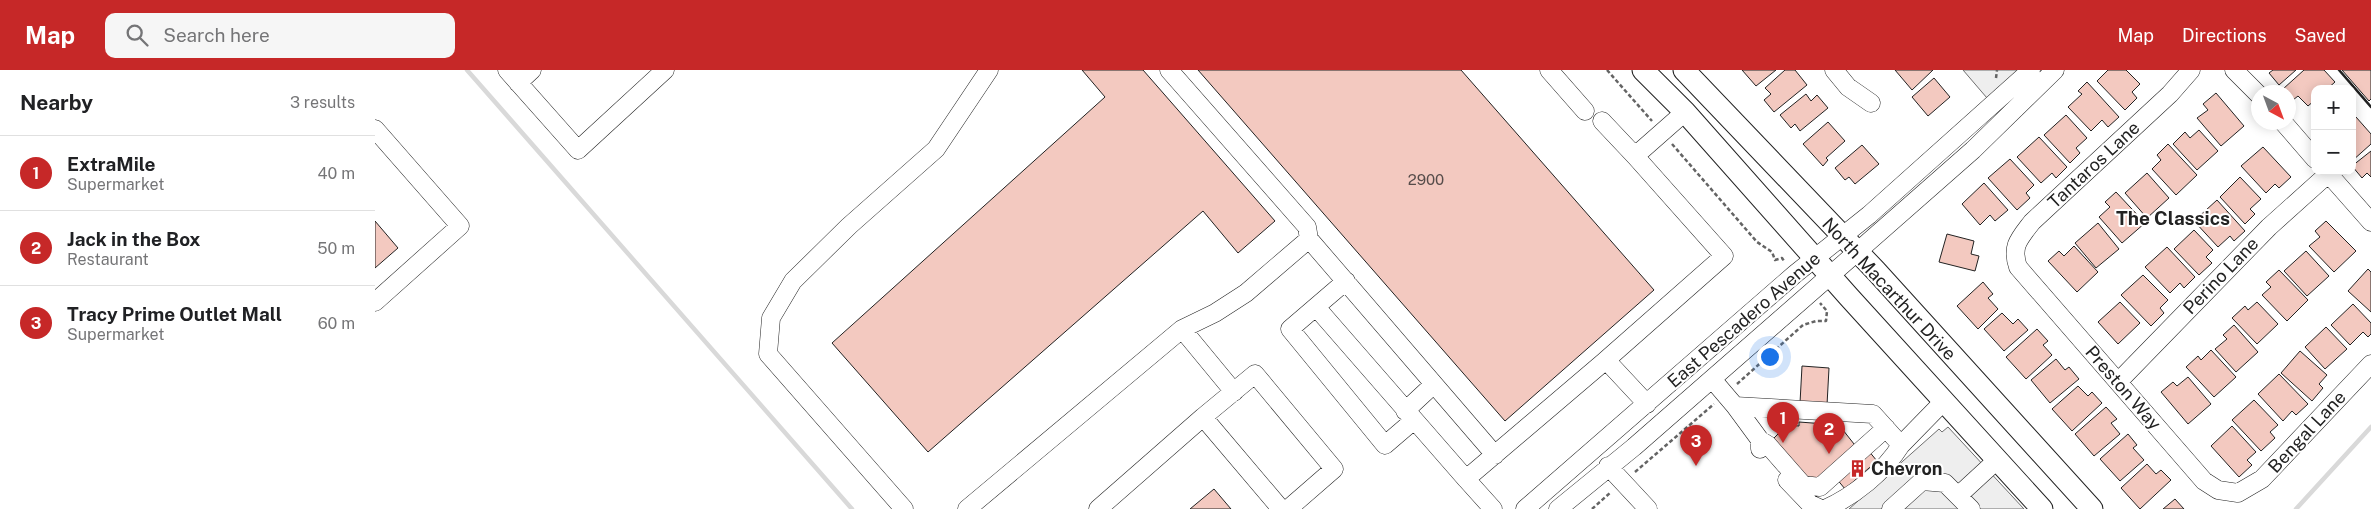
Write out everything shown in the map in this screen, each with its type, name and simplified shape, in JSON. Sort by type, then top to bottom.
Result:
[{"type":"main road","name":"North Macarthur Drive","points":[[1643,70],[1685,112],[1943,402],[2042,509]]},
{"type":"main road","name":"North Macarthur Drive","points":[[1684,70],[1857,252],[2092,509]]},
{"type":"street","points":[[532,70],[513,76],[577,150],[665,70]]},
{"type":"street","points":[[905,509],[768,354],[771,318],[793,281],[849,226],[936,149],[989,70]]},
{"type":"street","points":[[1169,70],[1307,227],[1309,239],[1495,455]]},
{"type":"street","points":[[1549,70],[1585,111]]},
{"type":"street","points":[[1834,70],[1848,87],[1871,103]]},
{"type":"street","name":"East Pescadero Avenue","points":[[1525,509],[1815,258],[1869,215],[2031,70]]},
{"type":"street","name":"East Pescadero Avenue","points":[[1558,509],[1608,466],[1634,447],[1831,276],[1973,150],[2055,70]]},
{"type":"street","name":"Tantaros Lane","points":[[2018,267],[2014,253],[2019,238],[2031,222],[2171,94],[2191,70]]},
{"type":"street","points":[[2234,70],[2251,87]]},
{"type":"street","points":[[1635,156],[1685,112]]},
{"type":"street","points":[[1466,479],[1606,360],[1724,256],[1602,121]]},
{"type":"street","points":[[375,129],[460,226],[375,302]]},
{"type":"street","points":[[2290,130],[2311,154]]},
{"type":"street","name":"Perino Lane","points":[[2118,382],[2269,227],[2325,175]]},
{"type":"street","points":[[2329,175],[2371,222]]},
{"type":"street","points":[[967,509],[1182,329],[1215,313],[1246,293],[1309,239]]},
{"type":"street","name":"Preston Way","points":[[2018,267],[2204,481],[2218,490],[2238,493]]},
{"type":"street","points":[[1346,281],[1290,329],[1385,445],[1433,385]]},
{"type":"street","points":[[1316,307],[1409,416],[1493,509]]},
{"type":"street","points":[[1182,329],[1234,392]]},
{"type":"street","points":[[1606,360],[1647,404]]},
{"type":"street","name":"Bengal Lane","points":[[2238,493],[2262,479],[2371,364]]},
{"type":"street","points":[[1098,509],[1255,374],[1334,469],[1288,509]]},
{"type":"street","points":[[1712,379],[1760,440],[1768,445],[1803,485],[1820,486],[1943,402]]},
{"type":"street","points":[[1730,400],[1873,414],[1893,437]]},
{"type":"street","points":[[1203,417],[1281,509]]},
{"type":"street","points":[[1760,440],[1760,452],[1819,508],[1823,500],[1893,437]]},
{"type":"street","points":[[1959,495],[1997,460]]},
{"type":"street","points":[[1608,466],[1648,509]]},
{"type":"street","points":[[1891,509],[1922,481],[1945,483],[1971,509]]},
{"type":"path","points":[[1607,70],[1757,242],[1772,252],[1775,260],[1782,258]]},
{"type":"path","points":[[1592,509],[1623,482],[1730,400],[1803,325],[1816,321],[1826,321],[1827,311]]},
{"type":"shaded area","points":[[1963,70],[2019,70],[1987,98]]},
{"type":"shaded area","points":[[1948,427],[2024,509],[1849,509],[1939,429],[1942,432]]},
{"type":"building","points":[[1082,70],[1143,70],[1275,221],[1238,253],[1203,211],[928,452],[832,343],[1105,97]]},
{"type":"building","points":[[1198,70],[1461,70],[1654,290],[1505,421]]},
{"type":"building","points":[[1742,70],[1776,70],[1756,86]]},
{"type":"building","points":[[1785,70],[1795,70],[1807,85],[1774,112],[1764,100],[1771,94],[1765,88]]},
{"type":"building","points":[[1895,70],[1933,70],[1912,90]]},
{"type":"building","points":[[2108,70],[2126,70],[2140,84],[2132,92],[2137,98],[2125,110],[2097,81]]},
{"type":"building","points":[[2273,70],[2296,70],[2279,85],[2269,73]]},
{"type":"building","points":[[2304,70],[2324,70],[2335,82],[2332,85],[2311,85],[2311,103],[2308,106],[2298,96],[2296,98],[2296,85],[2287,85]]},
{"type":"building","points":[[2342,70],[2371,70],[2371,99],[2369,101]]},
{"type":"building","points":[[1934,78],[1950,97],[1928,116],[1912,97]]},
{"type":"building","points":[[2087,82],[2119,117],[2108,127],[2102,120],[2091,131],[2068,107],[2082,94],[2078,91]]},
{"type":"building","points":[[2216,93],[2244,126],[2221,146],[2197,118],[2208,110],[2203,104]]},
{"type":"building","points":[[1806,94],[1811,101],[1817,95],[1828,108],[1800,131],[1795,124],[1791,128],[1780,115]]},
{"type":"building","points":[[2066,115],[2087,138],[2076,148],[2080,153],[2070,163],[2044,135]]},
{"type":"building","points":[[2356,117],[2371,134],[2371,144],[2356,157]]},
{"type":"building","points":[[1828,122],[1845,141],[1826,158],[1828,160],[1823,166],[1803,144]]},
{"type":"building","points":[[2199,130],[2218,151],[2197,170],[2173,144],[2185,132],[2190,138]]},
{"type":"building","points":[[2039,137],[2067,167],[2056,178],[2052,173],[2041,183],[2017,157]]},
{"type":"building","points":[[2168,144],[2197,175],[2176,195],[2152,169],[2161,160],[2157,155]]},
{"type":"building","points":[[1862,145],[1879,164],[1855,184],[1849,177],[1845,180],[1835,168]]},
{"type":"building","points":[[2263,147],[2291,177],[2279,188],[2275,184],[2266,193],[2241,166]]},
{"type":"building","points":[[2371,151],[2371,177],[2367,173],[2362,178],[2356,171],[2356,163]]},
{"type":"building","points":[[2010,159],[2034,185],[2026,193],[2030,198],[2017,210],[1988,178]]},
{"type":"building","points":[[2147,173],[2169,198],[2147,218],[2125,193]]},
{"type":"building","points":[[2240,177],[2261,199],[2250,209],[2255,214],[2245,224],[2220,197]]},
{"type":"building","points":[[1984,183],[2008,210],[1995,221],[1990,215],[1980,225],[1962,204]]},
{"type":"building","points":[[2116,192],[2145,223],[2122,243],[2099,217],[2110,207],[2105,202]]},
{"type":"building","points":[[2217,200],[2245,231],[2234,241],[2230,236],[2218,247],[2194,221]]},
{"type":"building","points":[[375,221],[398,248],[375,268]]},
{"type":"building","points":[[2326,221],[2356,251],[2334,272],[2309,246],[2320,237],[2315,231]]},
{"type":"building","points":[[2098,223],[2119,249],[2096,268],[2075,243]]},
{"type":"building","points":[[2194,230],[2213,250],[2206,257],[2212,263],[2199,275],[2174,249]]},
{"type":"building","points":[[1947,234],[1974,241],[1971,254],[1979,256],[1975,271],[1939,262]]},
{"type":"building","points":[[2074,246],[2098,272],[2077,292],[2048,261],[2059,251],[2064,256]]},
{"type":"building","points":[[2167,247],[2195,277],[2184,288],[2180,283],[2170,293],[2145,267]]},
{"type":"building","points":[[2306,251],[2329,276],[2307,296],[2284,271]]},
{"type":"building","points":[[2368,269],[2371,272],[2371,312],[2348,291]]},
{"type":"building","points":[[2279,270],[2308,300],[2287,321],[2262,295],[2271,287],[2266,282]]},
{"type":"building","points":[[2143,275],[2168,300],[2160,308],[2164,313],[2151,326],[2121,295]]},
{"type":"building","points":[[1983,282],[1993,294],[1988,298],[1998,309],[1978,329],[1957,306]]},
{"type":"building","points":[[2120,302],[2140,323],[2118,344],[2098,322]]},
{"type":"building","points":[[2257,302],[2278,324],[2257,344],[2232,318],[2245,306],[2248,310]]},
{"type":"building","points":[[2353,304],[2371,323],[2371,334],[2368,337],[2363,332],[2350,345],[2331,325]]},
{"type":"building","points":[[2002,313],[2013,324],[2018,319],[2028,330],[2004,351],[1984,329]]},
{"type":"building","points":[[2234,325],[2258,352],[2236,372],[2215,349],[2227,339],[2223,335]]},
{"type":"building","points":[[2326,327],[2347,349],[2325,369],[2305,347]]},
{"type":"building","points":[[2037,329],[2048,341],[2043,345],[2052,355],[2026,379],[2006,357]]},
{"type":"building","points":[[2211,350],[2236,377],[2214,397],[2186,367],[2198,356],[2201,360]]},
{"type":"building","points":[[2300,351],[2327,375],[2319,384],[2323,388],[2312,401],[2281,373]]},
{"type":"building","points":[[2056,359],[2065,370],[2069,367],[2079,379],[2050,403],[2031,380]]},
{"type":"building","points":[[1802,366],[1829,368],[1827,405],[1800,403]]},
{"type":"building","points":[[2279,374],[2308,404],[2296,415],[2292,411],[2283,421],[2258,394]]},
{"type":"building","points":[[2188,377],[2211,404],[2188,424],[2161,392],[2173,382],[2177,386]]},
{"type":"building","points":[[2078,386],[2088,396],[2092,392],[2102,403],[2072,431],[2052,409]]},
{"type":"building","points":[[2254,400],[2278,425],[2270,432],[2275,438],[2261,451],[2232,420]]},
{"type":"building","points":[[2106,407],[2117,419],[2111,423],[2120,434],[2094,456],[2075,434]]},
{"type":"building","points":[[1799,422],[1839,425],[1858,449],[1818,483],[1801,481],[1769,443],[1787,425],[1799,426]]},
{"type":"building","points":[[2232,426],[2256,452],[2247,460],[2252,465],[2239,477],[2211,446]]},
{"type":"building","points":[[2128,434],[2137,445],[2133,448],[2144,460],[2120,481],[2100,459]]},
{"type":"building","name":"Chevron","points":[[1868,450],[1877,461],[1845,489],[1836,478]]},
{"type":"building","points":[[2147,464],[2156,474],[2161,470],[2171,480],[2140,509],[2121,488]]},
{"type":"building","points":[[1214,489],[1231,509],[1190,509]]},
{"type":"building","points":[[2175,499],[2184,509],[2163,509]]},
{"type":"waterway","points":[[467,70],[852,509]]},
{"type":"waterway","points":[[2296,509],[2371,427]]},
{"type":"wall","points":[[2339,70],[2371,107]]},
{"type":"place","name":"ExtraMile","points":[[1783,443]]},
{"type":"place","name":"Jack in the Box","points":[[1829,454]]},
{"type":"place","name":"Tracy Prime Outlet Mall","points":[[1696,466]]},
{"type":"place","name":"Chevron","points":[[1857,469]]},
{"type":"district","name":"The Classics","points":[[2173,218]]}]
